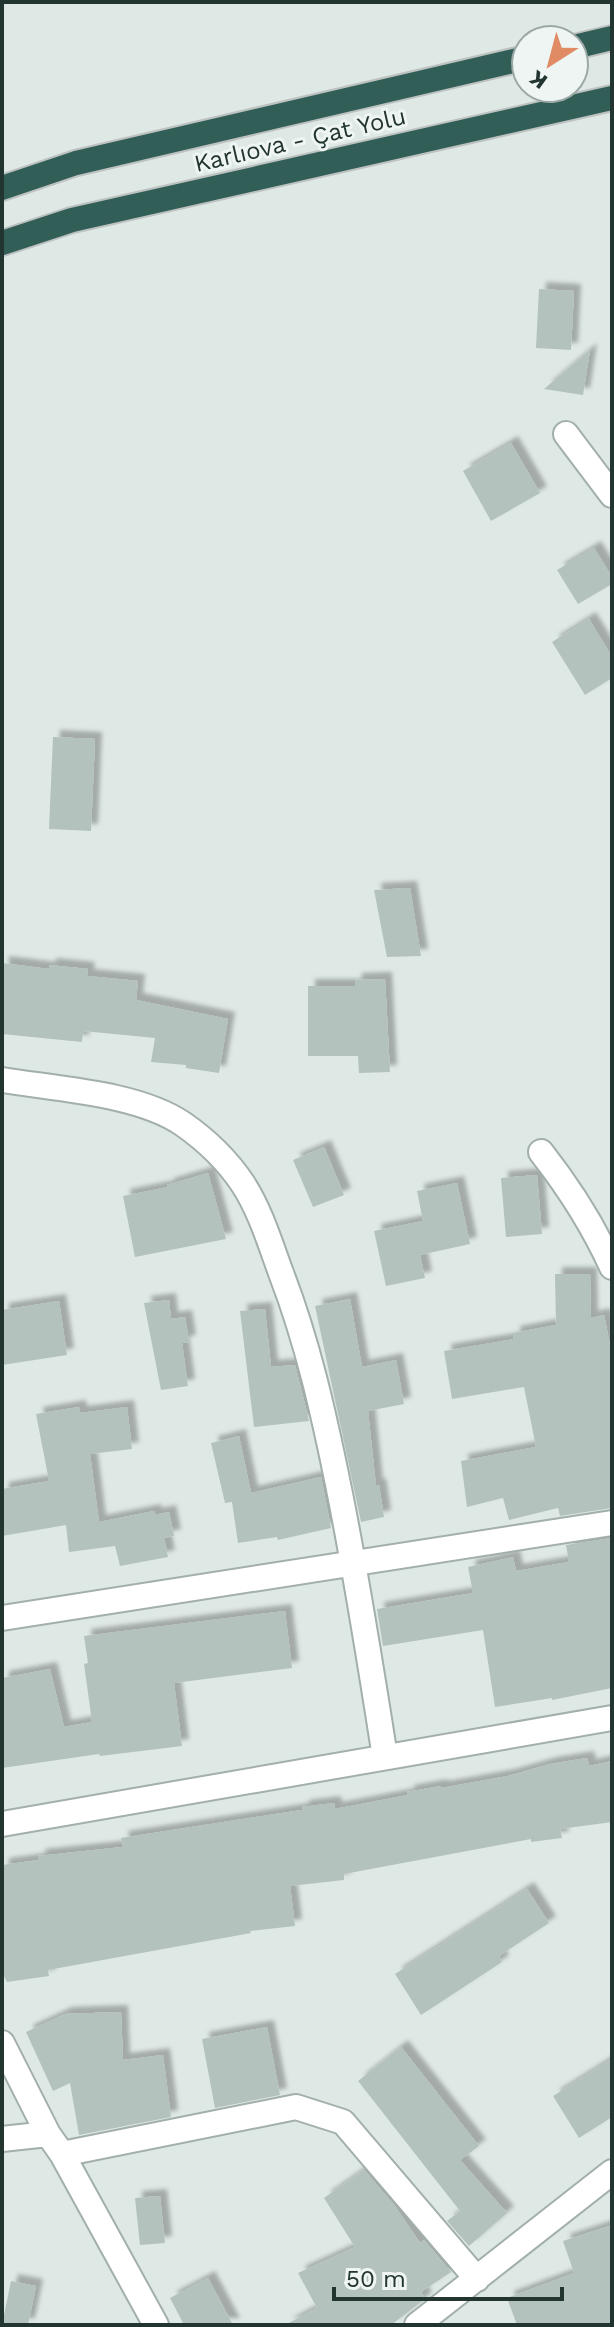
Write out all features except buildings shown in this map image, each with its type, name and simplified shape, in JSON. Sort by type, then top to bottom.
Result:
[{"type":"highway","points":[[590,43],[612,38]]},
{"type":"highway","name":"Karlıova - Çat Yolu","points":[[2,188],[76,163],[510,62]]},
{"type":"highway","name":"Karlıova - Çat Yolu","points":[[2,243],[72,220],[612,98]]},
{"type":"street","points":[[566,434],[612,495]]},
{"type":"street","points":[[2,1080],[125,1099],[153,1108],[205,1140],[244,1186],[269,1240],[309,1354],[324,1414],[354,1563],[385,1757]]},
{"type":"street","points":[[541,1152],[570,1190],[612,1267]]},
{"type":"street","points":[[2,1618],[612,1523]]},
{"type":"street","points":[[2,1824],[612,1718]]},
{"type":"street","points":[[2,2043],[156,2325]]},
{"type":"street","points":[[2,2139],[55,2144],[296,2107],[343,2122],[477,2279]]},
{"type":"street","points":[[417,2325],[612,2172]]}]
